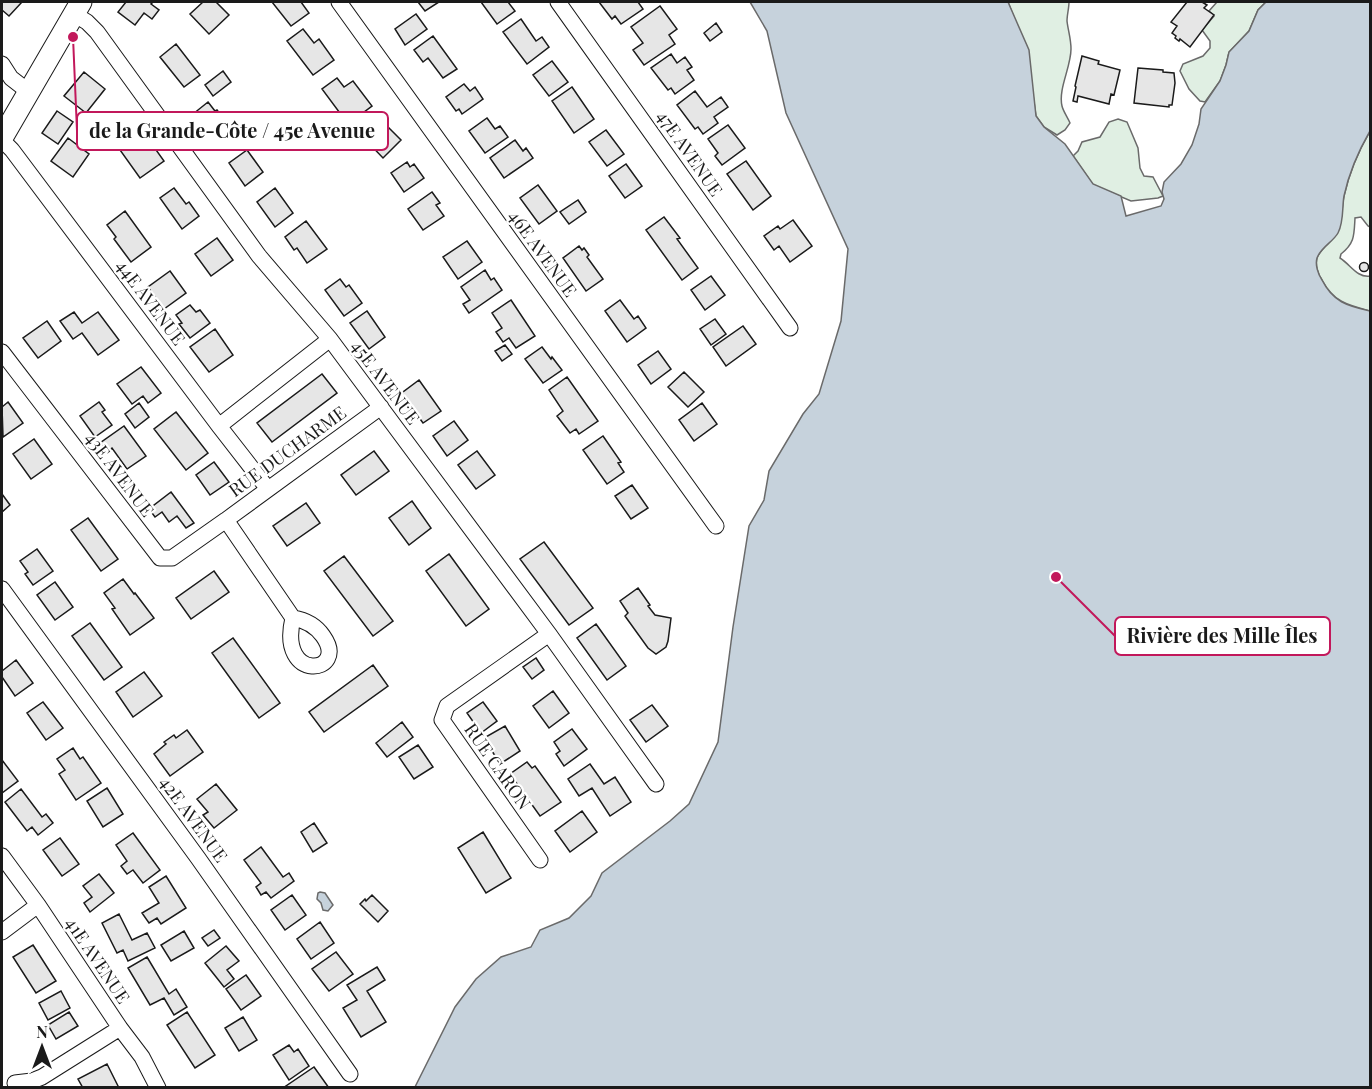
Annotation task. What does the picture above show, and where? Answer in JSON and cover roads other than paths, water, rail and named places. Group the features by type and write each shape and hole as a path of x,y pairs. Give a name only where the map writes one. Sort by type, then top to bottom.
{"main road":[{"path":"2,139 77,8"}],"street":[{"name":"46E AVENUE","path":"339,2 716,526"},
{"name":"47E AVENUE","path":"558,2 790,328"},
{"name":"45E AVENUE","path":"77,8 97,32 260,256 330,339 381,407 549,634 656,784"},
{"path":"2,64 11,78 29,92"},
{"name":"44E AVENUE","path":"2,139 268,489"},
{"path":"219,426 330,339"},
{"name":"43E AVENUE","path":"2,352 160,558 172,558 225,520"},
{"name":"RUE DUCHARME","path":"293,618 225,520 381,407"},
{"name":"42E AVENUE","path":"2,589 198,858 350,1074"},
{"name":"RUE CARON","path":"540,860 442,720 447,706 549,634"},
{"name":"41E AVENUE","path":"2,856 142,1057 158,1088"},
{"path":"2,932 38,905"},
{"path":"15,1083 42,1077 120,1028"}],"place":[{"name":"de la Grande-Côte / 45e Avenue","path":"73,37"},
{"name":"Rivière des Mille Îles","path":"1056,577"}]}
